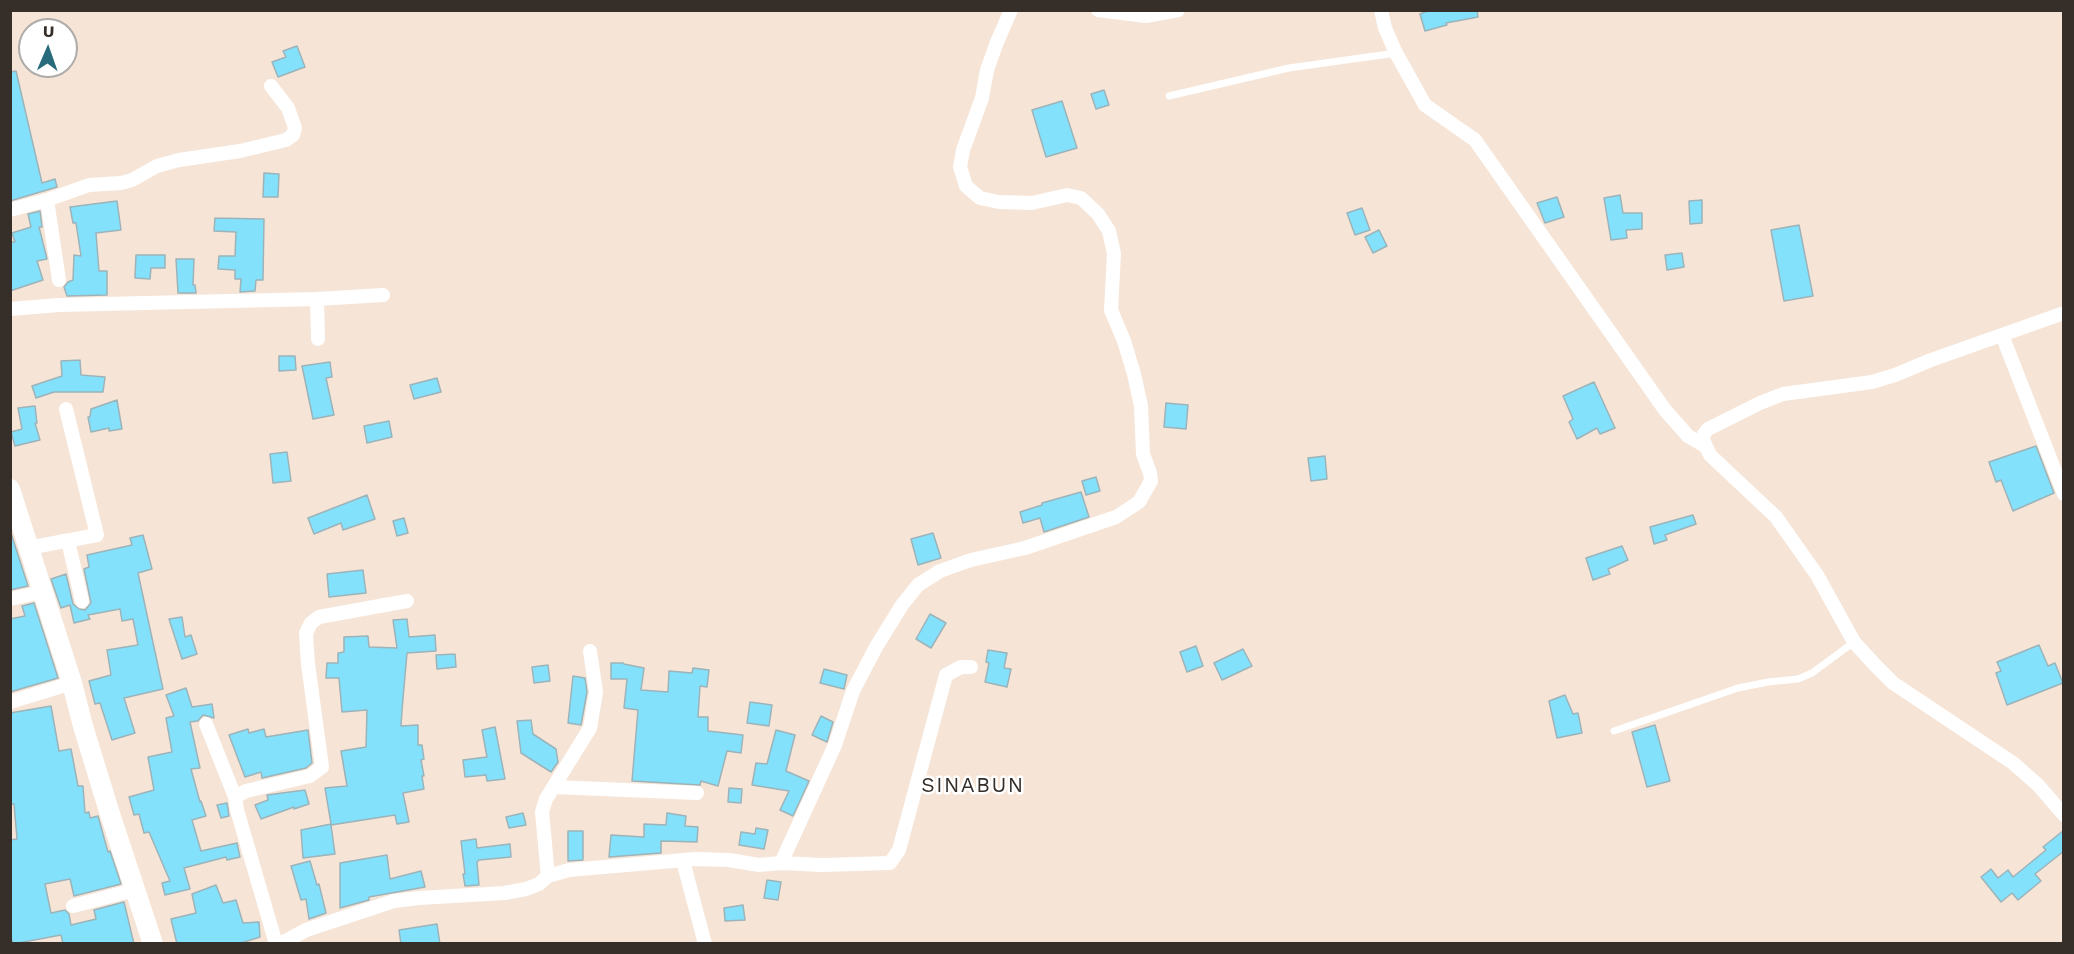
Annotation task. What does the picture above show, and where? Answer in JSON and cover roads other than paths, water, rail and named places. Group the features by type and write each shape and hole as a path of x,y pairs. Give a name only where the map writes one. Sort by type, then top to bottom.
{"street":[{"path":"781,863 835,745 853,691 876,647 902,605 918,585 940,571 970,560 1025,548 1116,517 1139,502 1150,481 1150,473 1143,454 1141,406 1134,374 1111,310 1114,254 1109,231 1098,213 1081,198 1067,195 1032,203 999,202 980,198 966,186 960,167 963,150 982,98 993,51 1011,10"},
{"path":"1098,10 1146,16 1178,10"},
{"path":"1381,10 1385,28 1396,53 1425,105 1475,140 1665,410 1688,436 1705,446"},
{"path":"10,210 89,185 132,180 157,166 179,160 240,151 286,140 293,135 295,128 288,108 271,86"},
{"path":"47,200 59,280"},
{"path":"10,309 59,305 317,299 383,295"},
{"path":"317,299 318,339"},
{"path":"2064,313 1872,382 1784,394 1760,403 1708,429 1704,434 1705,446 1710,455 1776,517 1816,575 1854,642 1893,683 2013,763 2038,785 2064,815"},
{"path":"2002,335 2064,494"},
{"path":"28,548 97,535 66,409"},
{"path":"10,489 16,526 28,548 72,683 90,751 153,944"},
{"path":"68,541 82,601"},
{"path":"10,599 42,592"},
{"path":"236,797 246,791 310,776 322,767 308,664 306,633 311,624 319,617 407,601"},
{"path":"548,876 542,812 546,799 590,728 597,692 590,651"},
{"path":"206,724 236,797 235,802 278,944 306,930 394,901 506,893 532,886 548,876 570,870 683,861 729,860 759,865 890,863 895,859 899,850 946,675 961,667 971,667"},
{"path":"10,702 72,683"},
{"path":"554,787 697,793"},
{"path":"683,861 705,944"},
{"path":"73,906 134,890"}],"lane":[{"path":"1169,96 1289,68 1396,53"},
{"path":"1614,731 1738,688 1798,679 1812,673 1854,642"}],"district":[{"name":"SINABUN","path":"973,786"}]}
